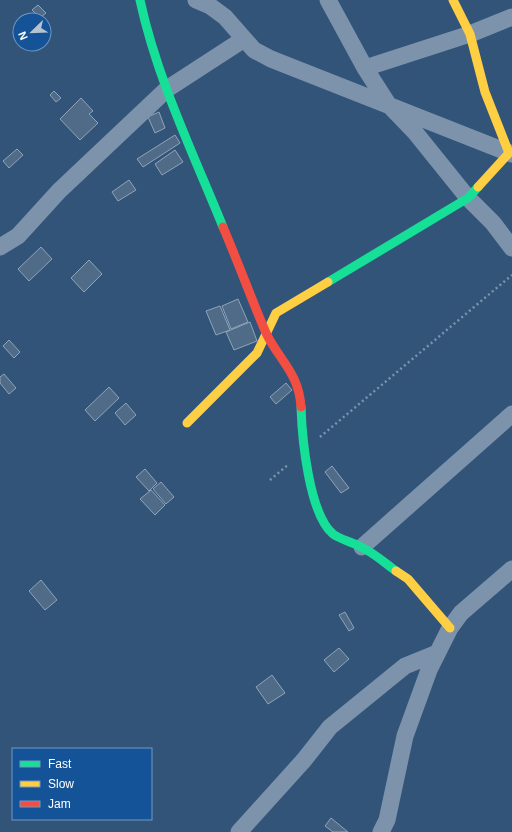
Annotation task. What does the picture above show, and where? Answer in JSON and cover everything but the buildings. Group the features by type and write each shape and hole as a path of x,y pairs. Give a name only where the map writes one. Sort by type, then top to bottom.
{"street":[{"path":"140,0 146,27 167,89 267,334 294,377 300,392 302,432 313,495 322,522 334,534 362,547 408,580 450,628"},
{"path":"196,0 210,6 225,17 254,50 271,59 388,104 510,154"},
{"path":"328,0 365,68 388,104 414,131 468,198 493,223 512,248"},
{"path":"453,0 470,34 485,92 510,154"},
{"path":"365,68 470,34 512,17"},
{"path":"0,247 18,236 59,191 167,89 244,40"},
{"path":"187,423 257,353 276,313 285,306 370,258 468,198 510,154"},
{"path":"362,547 512,414"},
{"path":"381,832 387,820 405,736 418,698 437,653 450,628 461,613 512,568"},
{"path":"239,832 304,760 330,727 405,666 437,653"}],"path":[{"path":"270,480 512,275"}],"traffic: fast":[{"path":"140,0 147,29 166,87 223,227"},
{"path":"328,282 468,198 478,187"},
{"path":"301,407 308,475 318,510 325,524 333,534 366,549 396,571"}],"traffic: slow":[{"path":"453,0 470,34 485,92 509,153 478,187"},
{"path":"187,423 257,353 276,313 328,282"},
{"path":"396,571 408,579 450,628"}],"traffic: jam":[{"path":"223,227 266,333 271,343 288,367 297,385 301,407"}]}
